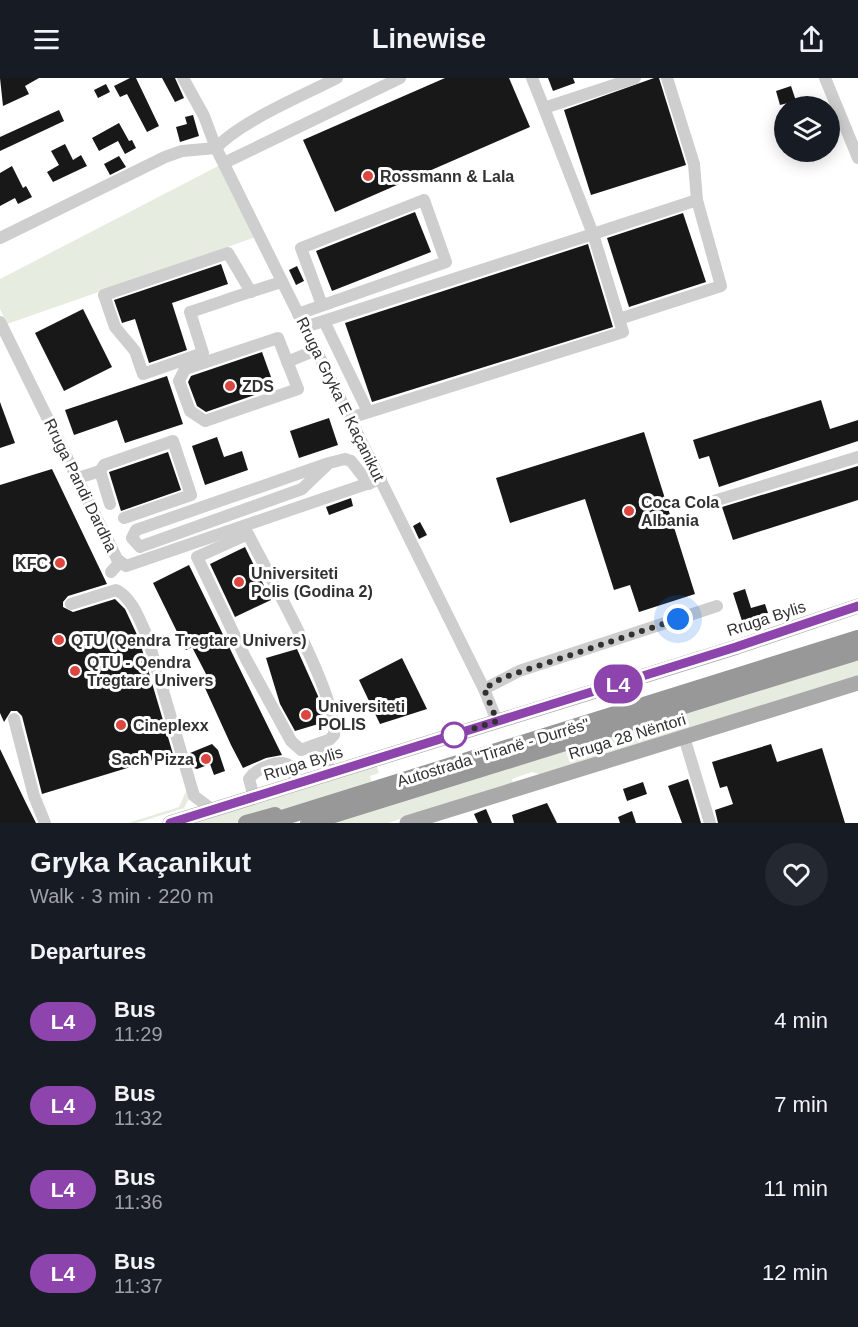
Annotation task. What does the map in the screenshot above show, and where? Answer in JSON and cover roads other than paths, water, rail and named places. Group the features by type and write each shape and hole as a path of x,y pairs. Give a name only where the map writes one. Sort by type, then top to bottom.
{"highway":[{"name":"Autostrada \"Tiranë - Durrës\"","path":"309,816 858,638"},
{"name":"Autostrada \"Tiranë - Durrës\"","path":"266,823 309,816 858,652"},
{"path":"246,823 309,816"}],"main road":[{"name":"Rruga Bylis","path":"176,821 726,650 858,606"},
{"name":"Rruga 28 Nëntori","path":"406,823 858,683"}],"street":[{"name":"Rruga Gryka E Kaçanikut","path":"183,78 204,116 216,148 350,418 375,482 484,689 497,721"},
{"path":"0,238 165,157 182,151 216,148 225,139 246,126 336,78"},
{"path":"224,164 400,78"},
{"path":"350,418 623,332 593,234 532,78"},
{"path":"544,108 635,78"},
{"path":"620,319 722,286 697,200 694,164 667,78"},
{"path":"825,78 858,158"},
{"path":"298,314 446,262 424,200 301,248 322,305"},
{"path":"305,327 697,200"},
{"path":"251,292 228,253 104,295 115,327 135,351 142,374 203,353 190,312 282,282"},
{"path":"324,321 368,412"},
{"name":"Rruga Pandi Dardha","path":"0,322 120,562 131,566 375,482"},
{"path":"278,338 287,362 298,389 205,420 190,411 178,381 185,369 278,338"},
{"path":"287,362 316,350"},
{"path":"78,478 100,471 104,465 173,441 191,495 124,518"},
{"path":"714,501 858,457"},
{"path":"329,463 303,489 146,545 140,546 132,538 135,530 329,463 345,459 351,461 375,482"},
{"path":"100,471 110,504"},
{"path":"248,534 303,641 328,701 334,735 329,740 320,743 301,750 291,741 246,659 197,557 248,534"},
{"path":"111,572 120,562"},
{"path":"71,604 116,590 137,614 147,636 193,791 191,807 176,821"},
{"path":"484,689 519,671 717,606"},
{"path":"14,719 34,796 45,823"},
{"path":"684,737 710,823"},
{"path":"320,743 331,773"},
{"path":"254,797 249,779 254,772 280,763 290,766 298,783"},
{"path":"193,791 213,810"}],"place":[{"name":"Rossmann & Lala","path":"368,176"},
{"name":"ZDS","path":"230,386"},
{"name":"Coca Cola Albania","path":"629,511"},
{"name":"KFC","path":"60,563"},
{"name":"Universiteti Polis (Godina 2)","path":"239,582"},
{"name":"QTU (Qendra Tregtare Univers)","path":"59,640"},
{"name":"QTU - Qendra Tregtare Univers","path":"75,671"},
{"name":"Universiteti POLIS","path":"306,715"},
{"name":"Cineplexx","path":"121,725"},
{"name":"Sach Pizza","path":"206,759"}]}
